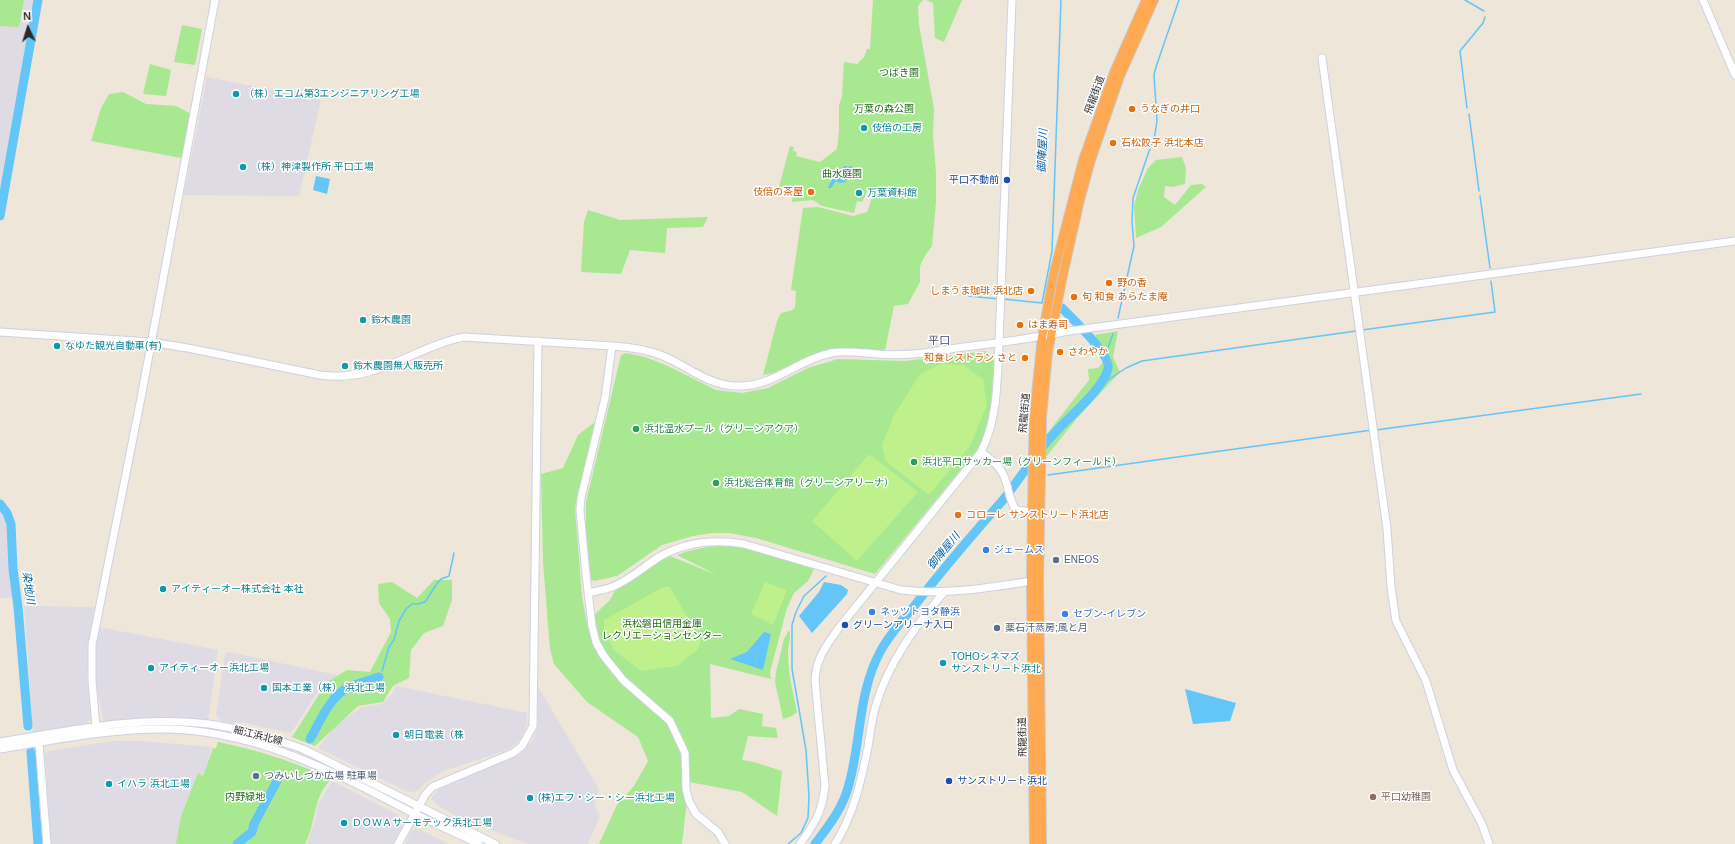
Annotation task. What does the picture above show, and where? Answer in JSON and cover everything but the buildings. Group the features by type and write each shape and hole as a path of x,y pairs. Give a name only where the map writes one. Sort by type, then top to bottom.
{"highway":[{"name":"飛龍街道","path":"1042,844 1032,480 1034,415 1042,337 1054,272 1083,160 1115,70 1146,0"},
{"name":"飛龍街道","path":"1034,844 1035,579 1042,464 1042,416 1051,335 1080,200 1091,160 1120,76 1154,0"}],"street":[{"path":"96,726 92,681 92,645 151,342 214,0"},
{"path":"800,844 819,815 823,802 825,786 815,680 816,668 820,655 875,582 981,452 992,426 996,394 999,344 1012,0"},
{"path":"1703,0 1735,75"},
{"path":"1322,58 1374,430 1387,529 1390,587 1396,621 1426,681 1453,770 1482,824 1489,844"},
{"path":"0,332 151,342 320,375 337,376 354,376 374,371 457,338 478,336 633,348 655,353 715,382 726,385 741,386 762,383 810,360 831,353 912,354 999,344 1079,330 1735,241"},
{"path":"398,844 418,806 432,787 513,753 522,746 532,726 538,341"},
{"path":"612,346 605,398 581,498 581,527 592,626 596,642 603,655 623,680 670,721 685,753 686,789 689,801 696,814 718,832 725,844"},
{"path":"981,452 992,460 1003,474 1011,503 1016,510 1032,512"},
{"path":"588,592 610,588 621,583 656,559 674,550 703,542 718,541 744,544 901,590 942,592 1035,579"},
{"path":"835,844 852,810 856,797 875,706 886,678 900,650 942,592"},
{"name":"細江浜北線","path":"36,741 96,726 156,722 209,724 276,739 303,749 495,844"},
{"name":"細江浜北線","path":"0,742 36,741 108,732 168,729 206,732 253,741 302,759 366,788 415,814 479,844"},
{"name":"細江浜北線","path":"0,749 26,741"},
{"path":"36,741 47,844"}],"shaded area":[{"path":"0,0 35,0 0,201"},
{"path":"207,77 321,100 299,196 184,195"},
{"path":"0,509 9,523 10,571 14,597 0,598"},
{"path":"24,606 94,607 89,646 87,680 91,720 85,724 33,732"},
{"path":"99,627 218,650 208,722 105,725 96,685 95,647"},
{"path":"228,652 337,675 319,690 291,733 245,723 223,722 216,715 225,654"},
{"path":"396,686 527,713 527,724 519,741 509,749 441,772 425,783 418,791 408,792 318,748 338,723 361,708 382,704 393,693"},
{"path":"538,687 599,789 594,804 600,816 588,844 528,844 461,819 437,805 431,798 438,790 521,754 533,740 538,726"},
{"path":"114,741 140,741 212,747 203,776 198,773 181,816 176,844 51,844 45,754 49,751"},
{"path":"332,781 400,816 402,826 394,844 307,844 316,818 317,806"},
{"path":"419,829 449,844 405,844 412,830"}],"green space":[{"path":"0,0 24,0 19,27 0,26"},
{"path":"873,0 923,0 918,6 919,25 934,109 933,136 936,173 936,202 932,246 920,266 920,282 908,304 894,306 885,350 829,349 783,371 763,375 777,321 781,313 795,308 796,291 791,290 803,208 818,207 853,216 867,212 872,198 872,193 868,190 862,202 857,201 854,213 822,206 813,200 792,202 793,192 779,187 790,146 794,147 793,151 797,152 796,156 820,162 837,149 839,105 842,97 844,62 857,64 864,57 867,49 870,49"},
{"path":"926,0 962,0 944,42 935,38 933,3"},
{"path":"182,25 202,29 195,65 174,62"},
{"path":"150,64 171,70 166,96 143,94"},
{"path":"123,92 146,104 176,106 193,115 181,158 91,141 101,108 109,94"},
{"path":"1182,157 1186,168 1185,184 1172,187 1165,186 1164,197 1175,205 1191,185 1202,184 1206,187 1161,227 1136,238 1134,206 1138,190 1148,168 1156,160"},
{"path":"588,210 620,220 708,217 703,227 667,228 665,253 630,250 621,274 581,272 584,222"},
{"path":"1118,331 1113,357 1120,372 1078,417 1046,457 1046,435 1089,380 1088,369 1098,368 1105,360 1095,335"},
{"path":"986,351 994,361 991,413 982,444 875,574 756,538 729,533 712,533 693,536 662,545 617,576 594,581 591,579 586,528 586,502 621,355 626,353 645,357 668,366 716,390 742,393 768,388 808,368 838,359 905,361"},
{"path":"941,364 963,365 983,379 987,405 970,446 929,495 885,461 882,445 894,415 920,374"},
{"name":"浜松磐田信用金庫 レクリエーションセンター","path":"595,422 575,508 582,597 587,624 600,658 614,664 599,641 593,616 610,600 615,591 656,563 670,556 717,575 677,555 702,548 728,546 760,552 814,569 808,581 794,593 787,608 770,672 771,679 710,664 711,718 729,716 739,709 763,714 762,726 776,728 778,738 748,736 742,760 754,762 782,771 777,816 742,792 689,782 682,844 599,844 617,805 634,786 648,761 638,737 587,702 554,664 550,649 543,562 541,474 563,468 578,435"},
{"path":"869,454 918,492 857,561 812,521"},
{"path":"434,580 452,580 452,600 443,626 424,633 411,650 409,678 393,686 383,702 358,706 315,746 292,737 327,682 347,670 370,672 391,632 390,619 379,603 378,584 392,582 417,598"},
{"path":"765,582 787,590 773,625 751,614"},
{"name":"浜松磐田信用金庫 レクリエーションセンター","path":"663,587 670,587 701,641 698,649 677,666 641,671 615,651 604,632 604,620"},
{"path":"789,630 789,668 797,712 792,716 783,719 775,682 784,639"},
{"name":"内野緑地","path":"218,742 276,757 332,779 321,793 309,836 305,844 176,844 181,816 198,773 203,776 213,748 216,748"}],"water":[{"path":"844,166 856,167 854,171 849,168 845,169 850,176 845,182 840,183 836,181 831,188 828,188 832,179 838,177 842,179 845,177 842,170"},
{"path":"316,176 330,179 327,194 313,190"},
{"path":"824,582 841,585 848,590 847,594 812,633 799,616 819,592"},
{"path":"764,632 771,634 763,670 730,659 747,652"},
{"path":"1185,689 1236,703 1230,721 1193,724"}],"waterway":[{"name":"染地川","path":"0,216 38,0"},
{"name":"御陣屋川","path":"1003,299 1042,303 1052,251 1061,0"},
{"path":"1118,318 1134,246 1132,222 1133,198 1155,134 1157,121 1154,75 1179,0"},
{"path":"1465,0 1484,11"},
{"path":"1467,108 1460,51 1483,23 1485,17"},
{"path":"1469,114 1479,191"},
{"path":"1480,196 1490,268"},
{"path":"1362,330 1495,312 1491,281"},
{"path":"969,296 999,299"},
{"name":"御陣屋川","path":"815,844 836,814 846,794 855,759 867,687 872,669 880,652 896,628 936,578 1003,500 1044,445 1083,405 1104,378 1108,369 1108,363 1104,355 1082,328 1062,308"},
{"path":"1102,384 1126,368 1142,361 1356,331"},
{"path":"1105,356 1113,334"},
{"path":"1376,430 1641,394"},
{"path":"1048,475 1372,430"},
{"name":"染地川","path":"0,504 7,513 11,524 13,569 18,607 28,726"},
{"path":"382,671 389,647 394,640 399,621 406,609 412,604 425,602 438,582 449,576 454,553"},
{"path":"788,844 801,833 808,818 809,796 806,750 792,669 792,625 796,612 804,596 826,576"},
{"path":"310,739 330,704 341,692 351,686 379,677"},
{"name":"染地川","path":"31,752 38,844"},
{"path":"237,844 252,832 254,824 277,781"}],"place":[{"name":"（株）エコム第3エンジニアリング工場","path":"236,94"},
{"name":"うなぎの井口","path":"1132,109"},
{"name":"伎倍の工房","path":"864,128"},
{"name":"石松餃子 浜北本店","path":"1113,143"},
{"name":"（株）神津製作所 平口工場","path":"243,167"},
{"name":"平口不動前","path":"1007,180"},
{"name":"伎倍の茶屋","path":"811,192"},
{"name":"万葉資料館","path":"859,193"},
{"name":"野の香","path":"1109,283"},
{"name":"しまうま珈琲 浜北店","path":"1031,291"},
{"name":"旬 和食 あらたま庵","path":"1074,297"},
{"name":"鈴木農園","path":"363,320"},
{"name":"はま寿司","path":"1020,325"},
{"name":"なゆた観光自動車(有)","path":"57,346"},
{"name":"さわやか","path":"1060,352"},
{"name":"和食レストラン さと","path":"1025,358"},
{"name":"鈴木農園無人販売所","path":"345,366"},
{"name":"浜北温水プール（グリーンアクア）","path":"636,429"},
{"name":"浜北平口サッカー場（グリーンフィールド）","path":"914,462"},
{"name":"浜北総合体育館（グリーンアリーナ）","path":"716,483"},
{"name":"コローレ サンストリート浜北店","path":"958,515"},
{"name":"ジェームス","path":"986,550"},
{"name":"ENEOS","path":"1056,560"},
{"name":"アイティーオー株式会社 本社","path":"163,589"},
{"name":"ネッツトヨタ静浜","path":"872,612"},
{"name":"セブン-イレブン","path":"1065,614"},
{"name":"グリーンアリーナ入口","path":"845,625"},
{"name":"薬石汗蒸房;風と月","path":"997,628"},
{"name":"TOHOシネマズ サンストリート浜北","path":"943,663"},
{"name":"アイティーオー浜北工場","path":"151,668"},
{"name":"国本工業（株） 浜北工場","path":"264,688"},
{"name":"朝日電装（株","path":"396,735"},
{"name":"つみいしづか広場 駐車場","path":"256,776"},
{"name":"サンストリート浜北","path":"949,781"},
{"name":"イハラ 浜北工場","path":"109,784"},
{"name":"平口幼稚園","path":"1373,797"},
{"name":"(株)エフ・シー・シー浜北工場","path":"530,798"},
{"name":"ＤＯＷＡサーモテック浜北工場","path":"344,823"}],"district":[{"name":"平口","path":"939,341"}],"park label":[{"name":"つばき園","path":"899,73"},
{"name":"万葉の森公園","path":"884,109"},
{"name":"曲水庭園","path":"842,174"}]}
